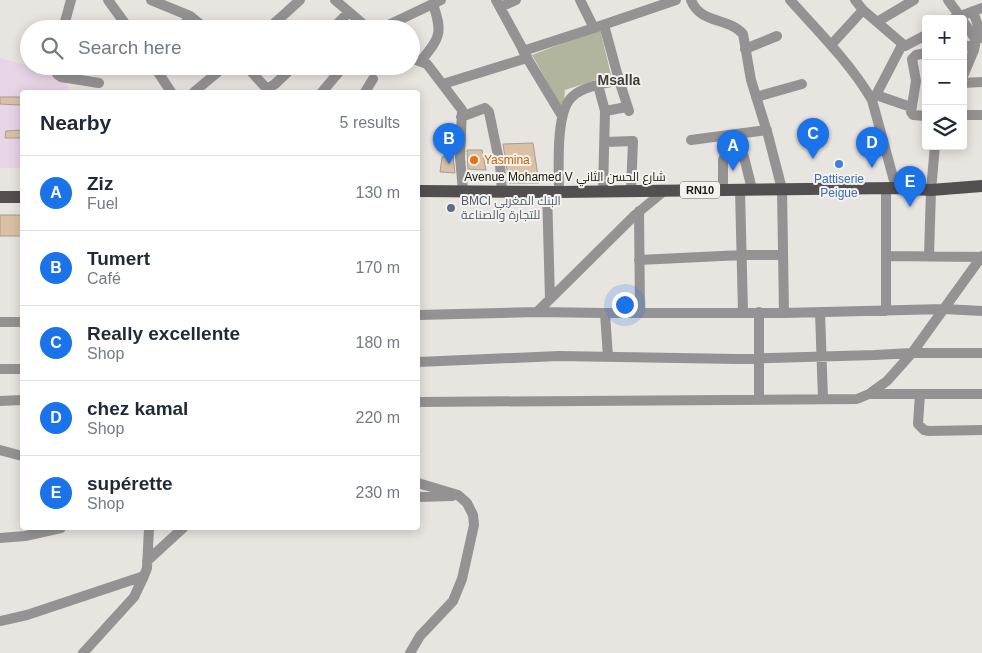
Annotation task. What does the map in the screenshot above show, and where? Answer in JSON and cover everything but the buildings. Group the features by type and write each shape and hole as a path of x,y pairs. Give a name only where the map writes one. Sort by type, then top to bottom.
{"main road":[{"name":"Avenue Mohamed V شارع الحسن الثاني","path":"420,191 931,190 982,186"},
{"path":"0,197 20,197"}],"street":[{"path":"65,20 71,0"},
{"path":"108,0 122,20"},
{"path":"151,0 190,16 195,20"},
{"path":"278,20 300,0"},
{"path":"335,0 358,20"},
{"path":"516,0 498,4 562,116"},
{"path":"580,0 599,26 628,109 605,111"},
{"path":"444,84 599,26 676,0"},
{"path":"691,0 699,13 741,32 756,97 767,130 782,189 784,312"},
{"path":"790,0 831,45 874,98 891,189 886,256 886,311"},
{"path":"854,0 902,44 907,46 922,37"},
{"path":"877,22 914,0"},
{"path":"948,0 958,15"},
{"path":"399,20 437,2 439,33 436,43 420,56"},
{"path":"966,15 978,9 979,40 967,67"},
{"path":"831,45 863,10"},
{"path":"341,20 349,12"},
{"path":"187,20 190,16"},
{"path":"967,26 979,40"},
{"path":"745,49 777,36"},
{"path":"967,45 979,40"},
{"path":"874,98 902,44"},
{"path":"922,54 913,58 916,81 911,107 913,115 922,116"},
{"path":"420,61 428,64 462,110 460,157 463,191"},
{"path":"58,75 99,83"},
{"path":"160,75 170,90"},
{"path":"196,90 214,75"},
{"path":"254,75 267,89 284,75"},
{"path":"324,90 336,75"},
{"path":"366,90 373,78"},
{"path":"550,299 553,192 562,116 570,97 581,90 619,80"},
{"path":"967,83 982,82"},
{"path":"756,97 802,84"},
{"path":"598,85 605,111 603,192"},
{"path":"874,98 911,107"},
{"path":"461,117 485,108 489,112 500,165 502,191"},
{"path":"967,115 982,115"},
{"path":"691,140 767,130"},
{"path":"605,142 633,141 631,191"},
{"path":"930,256 931,190 935,150"},
{"path":"723,190 723,160 725,156 744,157 746,190 742,255 743,312"},
{"path":"537,312 639,211 664,191"},
{"path":"639,211 640,313"},
{"path":"639,260 784,255"},
{"path":"886,256 930,256 980,260"},
{"path":"420,402 857,399 869,394 887,381 912,352 980,260"},
{"path":"420,315 537,312 820,312 944,309 982,311"},
{"path":"758,312 759,400"},
{"path":"820,312 823,399"},
{"path":"605,313 608,357"},
{"path":"0,322 20,322"},
{"path":"420,362 560,356 758,358 912,352 982,353"},
{"path":"0,369 20,369"},
{"path":"869,394 982,394"},
{"path":"920,394 918,424 924,430 982,430"},
{"path":"0,401 20,400"},
{"path":"0,450 20,455"},
{"path":"410,653 420,636 454,601 462,579 474,525 473,515 467,503 458,495 420,484"},
{"path":"420,497 458,495"},
{"path":"0,538 25,536 52,530"},
{"path":"83,653 134,597 147,568 149,530"},
{"path":"147,561 182,530"},
{"path":"0,620 27,615 144,576"}],"shaded area":[{"path":"0,58 20,63 20,75 62,75 69,90 20,90 20,168 0,168"}],"green space":[{"path":"600,29 611,75 565,90 564,101 560,105 532,55"}],"place":[{"name":"Really excellente","path":"813,159"},
{"name":"Yasmina","path":"474,160"},
{"name":"Tumert","path":"449,164"},
{"name":"Pattiserie Peigue","path":"839,164"},
{"name":"chez kamal","path":"872,168"},
{"name":"Ziz","path":"733,171"},
{"name":"supérette","path":"910,207"},
{"name":"BMCI البنك المغربي للتجارة والصناعة","path":"451,208"}],"district":[{"name":"Msalla","path":"619,80"}]}
